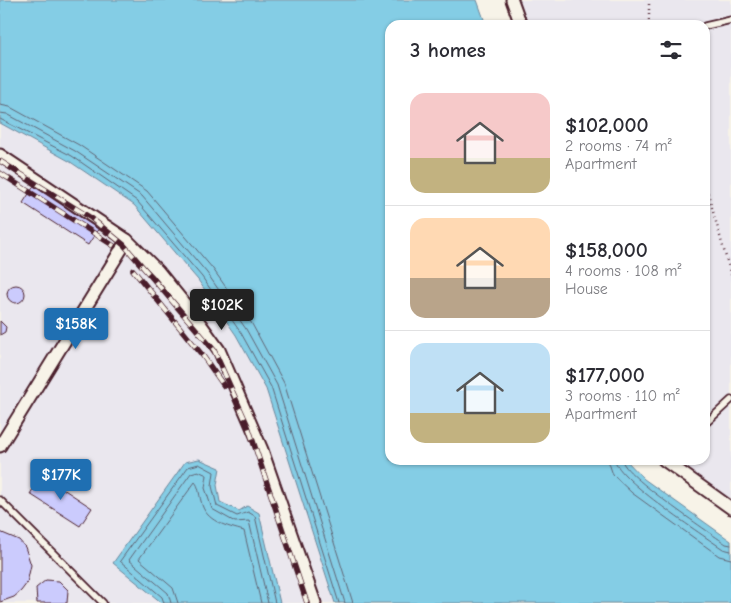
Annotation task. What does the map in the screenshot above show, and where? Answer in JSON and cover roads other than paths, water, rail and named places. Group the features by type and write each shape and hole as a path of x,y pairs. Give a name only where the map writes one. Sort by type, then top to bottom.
{"street":[{"path":"512,0 519,20"},
{"path":"0,156 127,240 158,272 196,318 219,350 262,450 315,603"},
{"path":"0,446 127,240"},
{"path":"671,465 731,508"}],"lane":[{"path":"710,25 731,20"},
{"path":"710,419 731,400"},
{"path":"0,500 103,603"}],"water":[{"path":"0,0 477,0 484,20 385,20 385,465 631,465 644,479 731,541 731,603 335,603 266,389 236,335 198,280 134,205 69,161 0,123"},
{"path":"199,459 220,468 217,485 220,502 239,511 247,506 259,513 280,603 162,603 113,563 185,462"}],"railway":[{"path":"0,161 91,218 124,245 214,350 248,426 307,603"},
{"path":"0,173 114,246"},
{"path":"133,270 203,356 224,386"}]}
